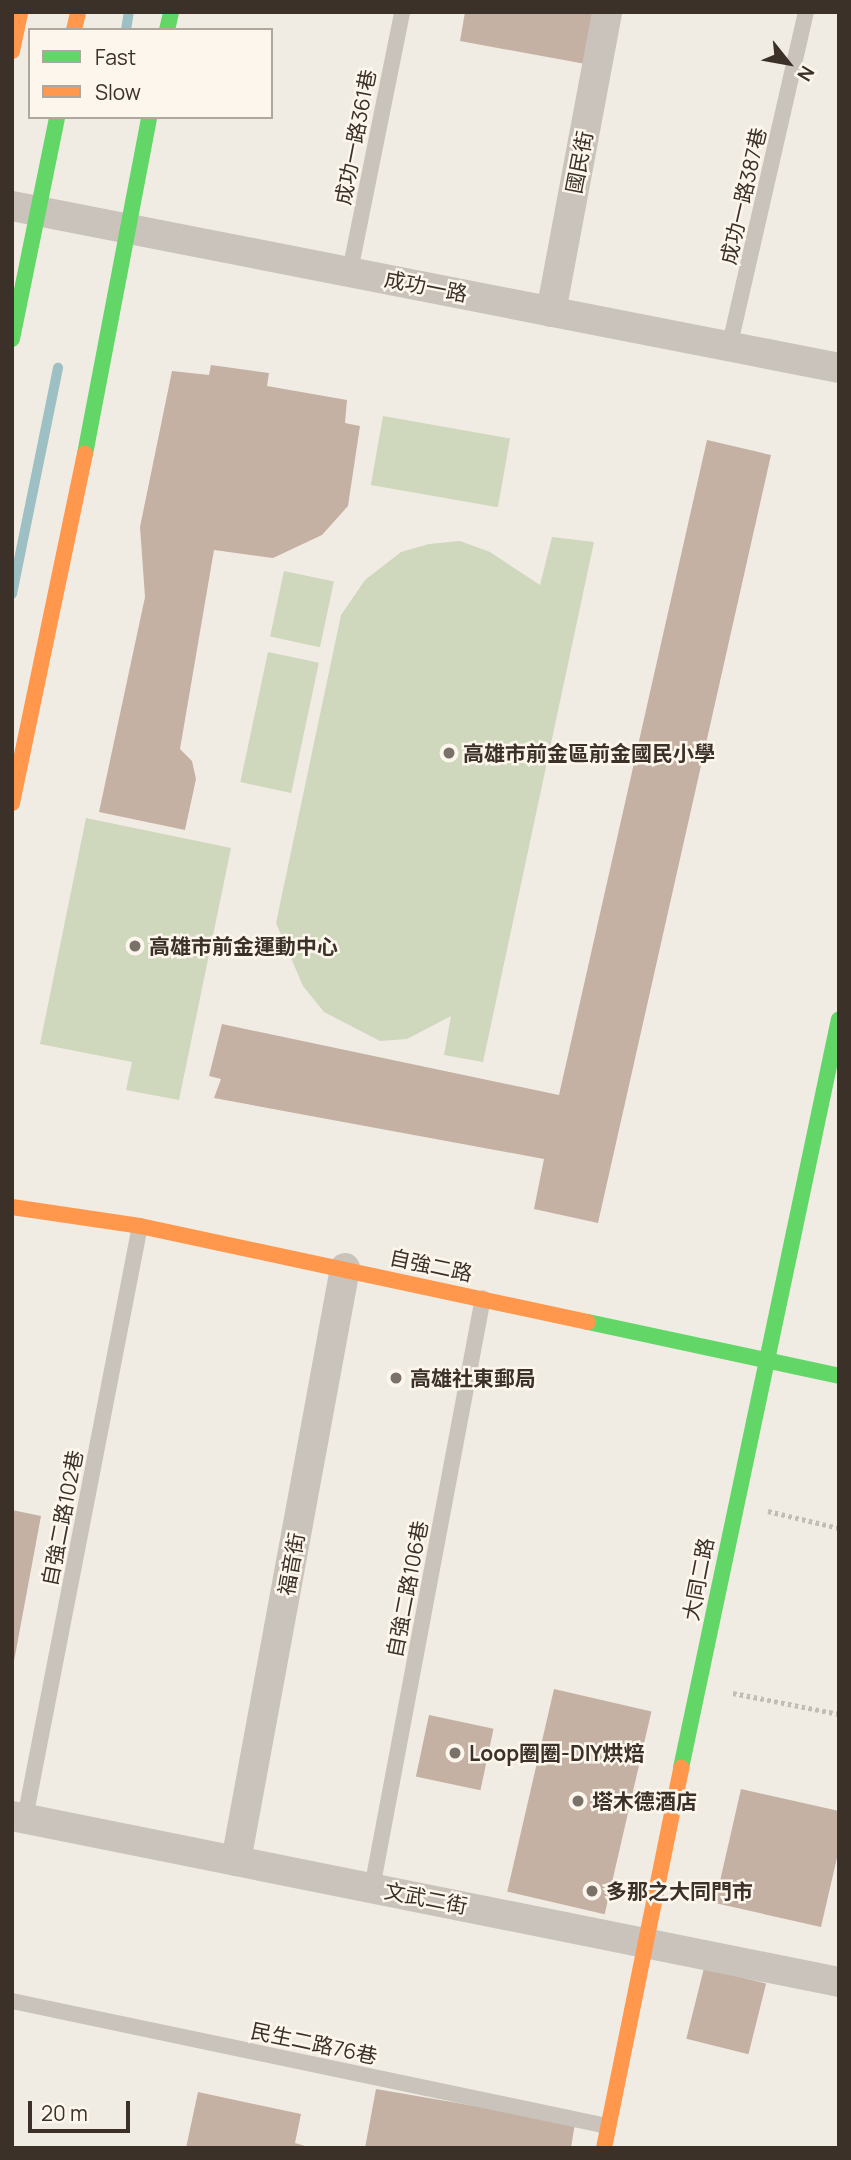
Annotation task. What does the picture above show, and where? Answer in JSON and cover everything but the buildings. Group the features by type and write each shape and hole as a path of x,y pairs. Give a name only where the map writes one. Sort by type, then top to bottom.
{"street":[{"path":"12,51 20,12"},
{"name":"國民街","path":"551,312 607,12"},
{"path":"12,339 25,209 56,119"},
{"path":"12,803 117,303 149,119"},
{"name":"成功一路","path":"25,209 839,368"},
{"name":"大同二路","path":"604,2148 700,1687 764,1358 839,1019"},
{"name":"自強二路","path":"12,1206 140,1226 345,1268 839,1376"},
{"name":"福音街","path":"236,1861 345,1268"},
{"name":"文武二街","path":"19,1817 839,1982"}],"lane":[{"name":"成功一路361巷","path":"350,271 402,12"},
{"name":"成功一路387巷","path":"729,348 806,12"},
{"name":"自強二路102巷","path":"19,1817 140,1226"},
{"name":"自強二路106巷","path":"372,1888 483,1298"},
{"name":"民生二路76巷","path":"12,2001 607,2126"}],"path":[{"path":"734,1503 839,1528"},
{"path":"700,1687 839,1714"}],"green space":[{"path":"383,416 510,438 498,507 371,485"},
{"path":"552,537 594,542 483,1062 444,1055 451,1016 407,1039 380,1041 324,1012 303,986 276,923 341,615 365,580 401,552 429,544 460,541 490,552 540,585"},
{"path":"284,571 334,582 320,647 270,637"},
{"path":"268,652 319,663 291,793 240,782"},
{"name":"高雄市前金運動中心","path":"86,818 231,848 179,1100 126,1090 132,1062 40,1044"}],"waterway":[{"path":"126,28 129,12"},
{"path":"12,594 58,368"}],"traffic: fast":[{"path":"167,28 171,12"},
{"path":"12,339 57,119"},
{"path":"85,454 149,119"},
{"path":"681,1768 839,1019"},
{"path":"588,1322 839,1376"}],"traffic: slow":[{"path":"12,51 20,12"},
{"path":"74,28 78,12"},
{"path":"12,803 85,454"},
{"path":"12,1207 140,1226 588,1322"},
{"path":"604,2148 681,1768"}],"place":[{"name":"高雄市前金區前金國民小學","path":"449,753"},
{"name":"高雄市前金運動中心","path":"135,946"},
{"name":"高雄社東郵局","path":"396,1378"},
{"name":"Loop圈圈-DIY烘焙","path":"455,1753"},
{"name":"塔木德酒店","path":"578,1801"},
{"name":"多那之大同門市","path":"592,1891"}]}
